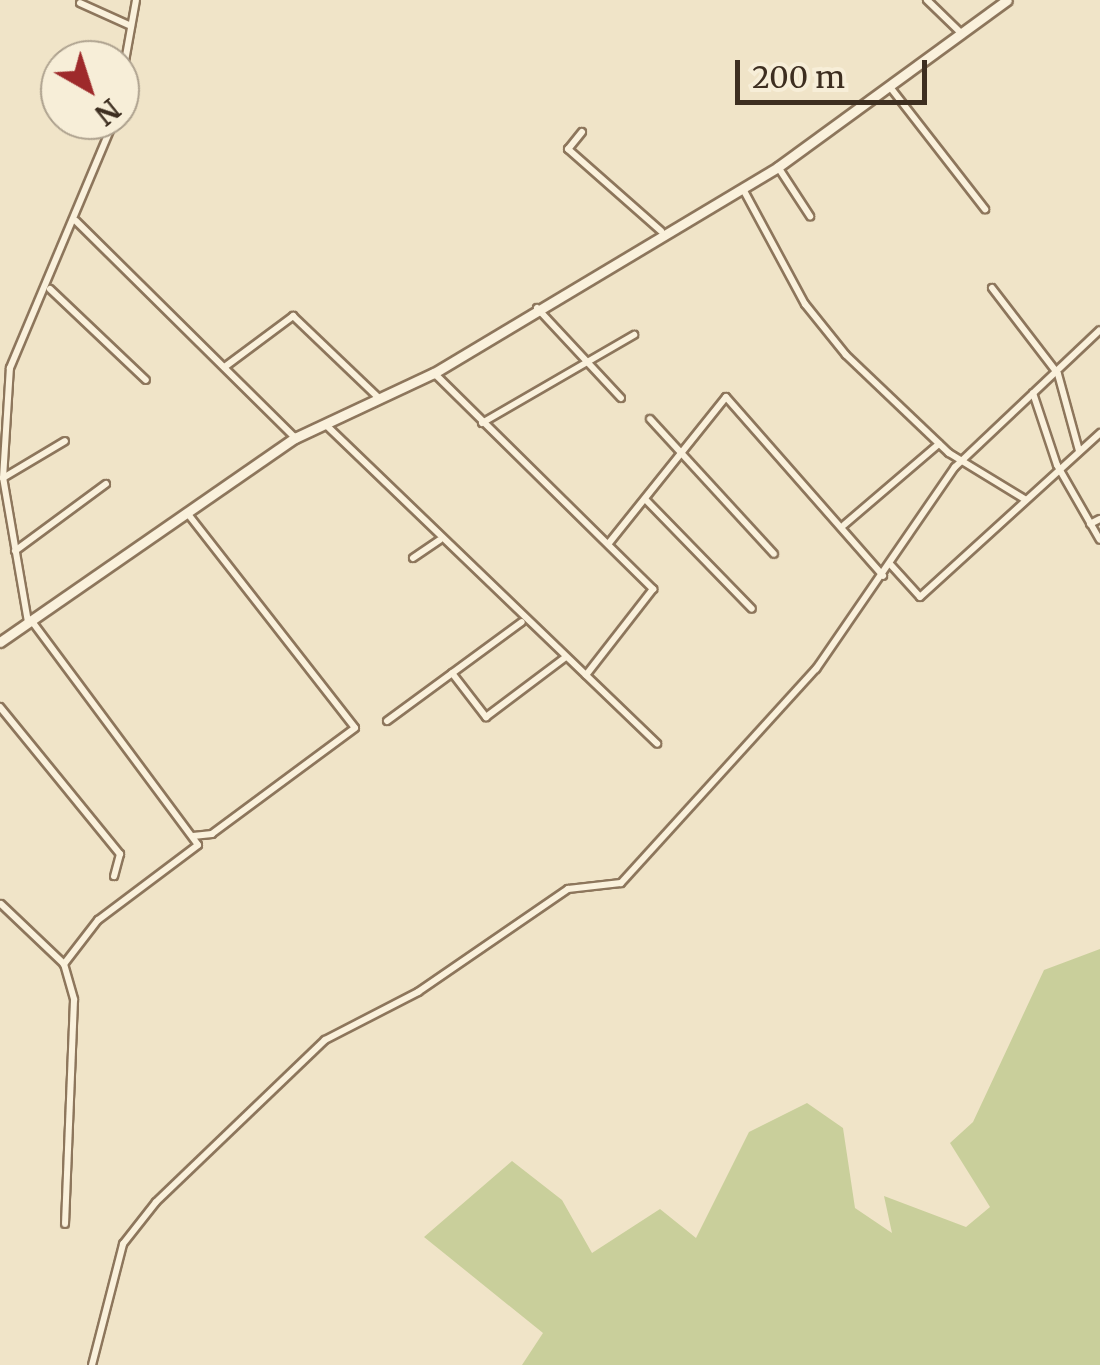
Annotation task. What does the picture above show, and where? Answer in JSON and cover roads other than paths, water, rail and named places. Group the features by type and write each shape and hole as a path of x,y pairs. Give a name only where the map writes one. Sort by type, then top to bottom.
{"main road":[{"path":"0,642 295,438 434,374 661,231 778,167 1006,0"}],"street":[{"path":"129,40 136,0"},
{"path":"927,0 962,34"},
{"path":"80,3 131,26"},
{"path":"890,87 985,210"},
{"path":"582,132 568,148 661,231"},
{"path":"64,964 98,920 198,845 29,621 3,478 10,368 50,288 107,140"},
{"path":"778,167 810,216"},
{"path":"743,188 805,304 938,444 968,457 1026,500"},
{"path":"76,222 295,438"},
{"path":"50,288 146,380"},
{"path":"992,288 1058,374 1080,452"},
{"path":"536,307 621,398"},
{"path":"226,366 293,316 382,400"},
{"path":"92,1365 124,1244 258,1098 325,1040 418,992 568,890 621,884 816,669 968,457 1100,330"},
{"path":"482,423 634,335"},
{"path":"434,374 609,543 654,594 586,676"},
{"path":"1033,393 1060,470 1100,540"},
{"path":"609,543 726,396 844,525 883,576"},
{"path":"650,420 774,554"},
{"path":"325,424 522,622 566,657 656,744"},
{"path":"891,565 920,597 1100,433"},
{"path":"3,478 65,440"},
{"path":"844,525 938,444"},
{"path":"14,552 106,484"},
{"path":"644,499 752,609"},
{"path":"188,514 355,728 212,834 193,836"},
{"path":"1090,524 1100,519"},
{"path":"413,558 440,540"},
{"path":"387,721 522,622"},
{"path":"452,673 486,717 566,657"},
{"path":"0,707 120,854 114,876"},
{"path":"1,904 64,964 76,1063 65,1224"}]}
